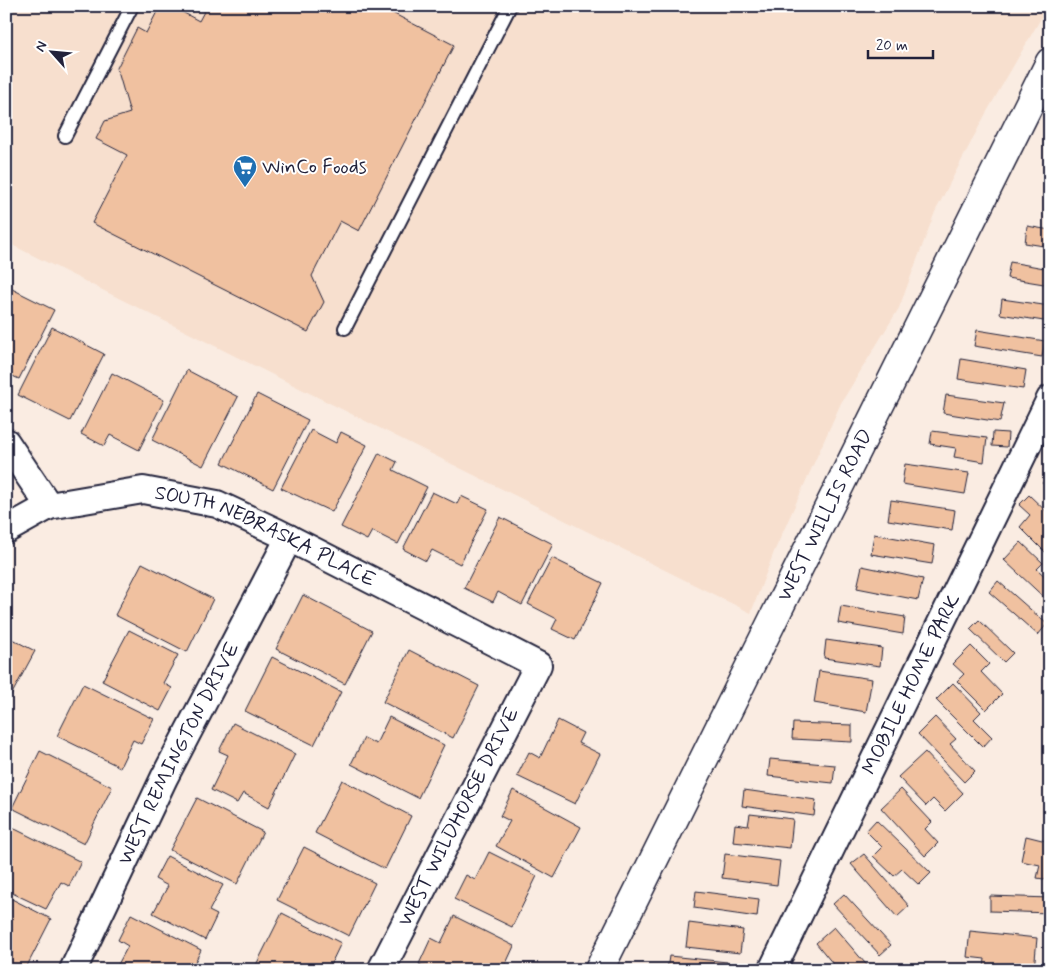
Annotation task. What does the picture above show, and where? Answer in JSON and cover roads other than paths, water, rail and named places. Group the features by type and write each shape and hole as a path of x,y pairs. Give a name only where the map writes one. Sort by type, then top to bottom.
{"street":[{"name":"WEST WILLIS ROAD","path":"599,970 1050,62"},
{"name":"MOBILE HOME PARK","path":"772,970 1050,399"},
{"path":"6,442 49,506"},
{"name":"SOUTH NEBRASKA PLACE","path":"6,530 49,506 143,490 216,504 289,538 538,665"},
{"name":"WEST REMINGTON DRIVE","path":"73,970 164,778 289,538"},
{"name":"WEST WILDHORSE DRIVE","path":"381,970 538,665"}],"lane":[{"path":"65,136 132,6"},
{"path":"345,328 510,6"}],"place":[{"name":"WinCo Foods","path":"245,188"}]}
